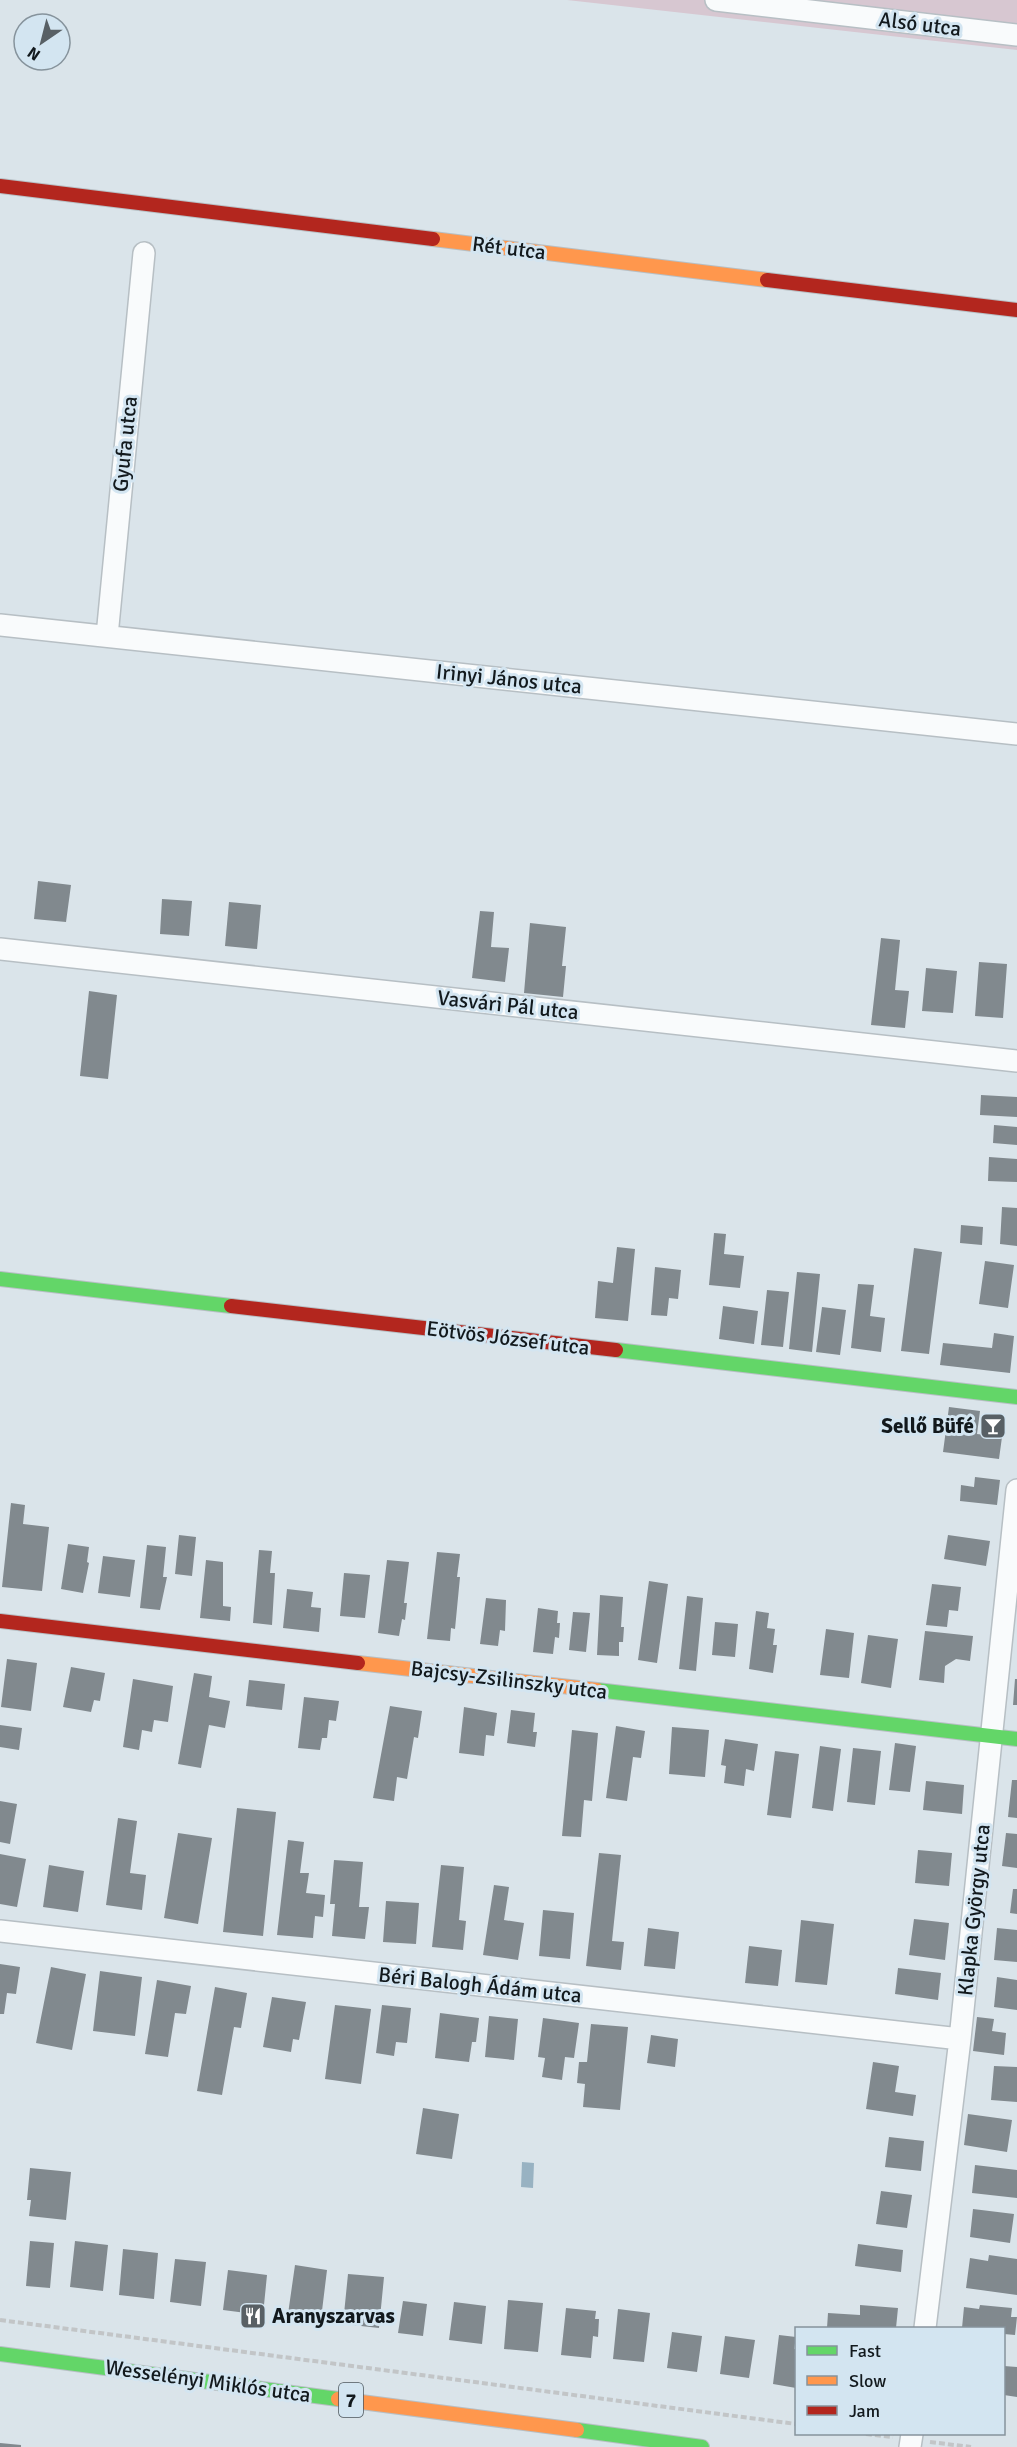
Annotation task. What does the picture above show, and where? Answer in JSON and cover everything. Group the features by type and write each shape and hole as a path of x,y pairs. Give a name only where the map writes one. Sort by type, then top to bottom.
{"street":[{"name":"Alsó utca","path":"716,0 1017,35"},
{"name":"Rét utca","path":"0,186 1017,310"},
{"name":"Gyufa utca","path":"107,636 144,253"},
{"name":"Irinyi János utca","path":"0,625 1017,734"},
{"name":"Vasvári Pál utca","path":"0,949 1017,1062"},
{"name":"Eötvös József utca","path":"0,1279 1017,1397"},
{"name":"Klapka György utca","path":"925,2327 960,2039 1017,1490"},
{"name":"Bajcsy-Zsilinszky utca","path":"0,1621 1017,1739"},
{"name":"Béri Balogh Ádám utca","path":"0,1931 960,2039"},
{"name":"Wesselényi Miklós utca","path":"0,2354 702,2447"}],"path":[{"path":"0,2320 795,2424"}],"shaded area":[{"path":"567,0 1017,0 1017,50"}],"water":[{"path":"522,2162 534,2163 533,2188 521,2187"}],"building":[{"path":"38,881 71,885 66,922 34,919"},
{"path":"162,899 192,901 189,936 160,934"},
{"path":"229,902 261,905 257,949 225,946"},
{"path":"480,911 494,912 491,947 509,948 505,982 472,978"},
{"path":"530,923 566,927 562,966 566,966 563,997 524,993"},
{"path":"881,938 900,940 895,990 909,991 905,1028 871,1025"},
{"path":"979,962 1007,964 1003,1018 975,1016"},
{"path":"926,968 957,971 953,1013 922,1011"},
{"path":"89,991 117,995 108,1079 80,1076"},
{"path":"981,1095 1017,1097 1017,1117 980,1115"},
{"path":"994,1125 1017,1127 1017,1145 993,1143"},
{"path":"989,1157 1017,1159 1017,1182 988,1181"},
{"path":"1002,1207 1017,1208 1017,1246 1000,1244"},
{"path":"961,1225 983,1227 982,1245 960,1243"},
{"path":"714,1233 726,1234 724,1254 744,1256 740,1288 709,1285"},
{"path":"617,1247 635,1249 628,1321 595,1318 598,1281 613,1283"},
{"path":"914,1248 942,1252 929,1354 901,1351"},
{"path":"985,1261 1014,1265 1008,1308 979,1304"},
{"path":"655,1267 681,1270 678,1299 669,1298 667,1316 651,1315"},
{"path":"797,1272 820,1274 812,1352 789,1349"},
{"path":"858,1284 874,1285 870,1316 885,1318 881,1352 851,1348"},
{"path":"767,1290 789,1292 783,1347 761,1345"},
{"path":"723,1306 758,1311 754,1344 719,1339"},
{"path":"822,1307 846,1310 840,1355 816,1352"},
{"path":"994,1333 1014,1336 1010,1373 940,1365 943,1343 992,1348"},
{"path":"949,1407 980,1411 977,1434 1002,1437 999,1459 943,1452"},
{"path":"975,1477 1000,1480 997,1505 960,1501 961,1485 974,1487"},
{"path":"11,1503 25,1505 23,1524 49,1527 42,1591 2,1587"},
{"path":"179,1535 196,1537 192,1576 175,1574"},
{"path":"948,1535 990,1541 986,1566 944,1559"},
{"path":"68,1544 89,1547 87,1562 89,1563 83,1593 61,1589"},
{"path":"147,1545 166,1547 163,1577 167,1577 160,1610 140,1608"},
{"path":"259,1550 272,1551 270,1573 275,1573 272,1625 253,1623"},
{"path":"437,1552 460,1554 455,1629 451,1628 450,1641 427,1639"},
{"path":"103,1556 135,1560 130,1597 98,1593"},
{"path":"206,1560 223,1562 223,1606 231,1607 230,1621 200,1618"},
{"path":"387,1560 409,1562 404,1603 407,1603 405,1620 402,1619 399,1636 378,1633"},
{"path":"344,1573 370,1575 365,1618 340,1616"},
{"path":"649,1581 668,1584 657,1663 638,1660"},
{"path":"932,1584 961,1587 958,1611 949,1610 947,1627 926,1625"},
{"path":"287,1589 313,1592 311,1607 321,1608 319,1632 283,1628"},
{"path":"600,1595 623,1597 621,1627 624,1627 623,1642 619,1642 619,1656 597,1655"},
{"path":"687,1596 703,1598 696,1671 679,1669"},
{"path":"486,1598 506,1600 505,1631 500,1630 498,1646 480,1644"},
{"path":"538,1608 558,1611 559,1638 555,1637 553,1654 533,1652"},
{"path":"756,1611 769,1613 767,1628 775,1629 773,1645 777,1645 773,1673 749,1669"},
{"path":"573,1612 590,1613 586,1652 569,1650"},
{"path":"715,1622 738,1624 735,1657 712,1655"},
{"path":"826,1629 854,1633 849,1678 820,1675"},
{"path":"925,1631 973,1636 970,1661 956,1659 945,1666 944,1683 919,1680"},
{"path":"868,1635 898,1639 891,1688 861,1683"},
{"path":"7,1659 37,1663 31,1711 1,1707"},
{"path":"71,1667 105,1673 100,1701 94,1700 91,1712 63,1707"},
{"path":"194,1673 212,1676 209,1697 230,1701 225,1728 209,1725 201,1768 178,1764"},
{"path":"133,1679 173,1686 168,1722 154,1720 152,1732 142,1730 139,1750 123,1747"},
{"path":"1015,1679 1017,1679 1017,1705 1013,1705"},
{"path":"249,1680 285,1684 282,1710 246,1706"},
{"path":"304,1697 339,1701 336,1721 329,1720 327,1738 322,1738 320,1750 298,1748"},
{"path":"390,1706 422,1711 418,1738 414,1737 407,1779 397,1777 394,1801 373,1798"},
{"path":"464,1707 497,1713 494,1736 486,1735 484,1756 459,1753"},
{"path":"511,1710 535,1713 533,1732 537,1732 535,1747 507,1743"},
{"path":"0,1725 22,1728 19,1750 0,1747"},
{"path":"616,1726 645,1731 641,1758 633,1757 627,1801 606,1798"},
{"path":"672,1727 709,1730 705,1777 669,1774"},
{"path":"572,1730 598,1733 592,1801 584,1800 581,1837 562,1836"},
{"path":"725,1739 758,1744 754,1771 746,1769 744,1786 724,1783 726,1766 721,1765"},
{"path":"895,1743 916,1746 910,1792 889,1790"},
{"path":"820,1746 841,1749 833,1811 812,1808"},
{"path":"853,1748 881,1751 875,1805 847,1802"},
{"path":"775,1751 799,1754 791,1818 767,1815"},
{"path":"1012,1780 1017,1780 1017,1818 1008,1817"},
{"path":"926,1781 964,1785 962,1814 923,1810"},
{"path":"0,1801 17,1804 10,1844 0,1842"},
{"path":"237,1808 276,1812 263,1936 223,1932"},
{"path":"118,1818 137,1821 130,1873 146,1875 142,1910 106,1905"},
{"path":"178,1833 212,1838 198,1924 164,1918"},
{"path":"1006,1833 1017,1834 1017,1868 1002,1866"},
{"path":"288,1840 304,1842 300,1873 309,1873 306,1893 325,1895 323,1917 315,1916 313,1938 277,1935"},
{"path":"918,1850 952,1853 949,1886 915,1883"},
{"path":"599,1853 621,1855 612,1941 624,1942 621,1970 586,1966"},
{"path":"0,1854 26,1859 17,1907 0,1904"},
{"path":"334,1860 363,1862 359,1907 369,1907 365,1939 332,1936 335,1904 330,1904"},
{"path":"49,1865 84,1871 78,1912 43,1907"},
{"path":"441,1865 464,1867 459,1920 466,1921 463,1950 432,1947"},
{"path":"494,1885 509,1887 504,1920 524,1923 518,1960 483,1955"},
{"path":"1013,1889 1017,1889 1017,1914 1010,1913"},
{"path":"386,1901 419,1903 416,1944 383,1942"},
{"path":"543,1910 574,1913 570,1959 539,1956"},
{"path":"914,1919 949,1923 945,1960 909,1955"},
{"path":"801,1920 834,1924 827,1985 795,1982"},
{"path":"648,1928 679,1932 675,1969 644,1966"},
{"path":"997,1928 1017,1930 1017,1962 994,1960"},
{"path":"749,1946 782,1950 778,1986 745,1983"},
{"path":"0,1964 20,1967 16,1994 7,1993 4,2014 0,2014"},
{"path":"51,1967 86,1974 72,2050 36,2043"},
{"path":"898,1968 941,1973 938,2000 895,1994"},
{"path":"100,1971 142,1977 135,2036 93,2031"},
{"path":"997,1977 1017,1980 1017,2010 994,2007"},
{"path":"157,1980 191,1986 186,2014 175,2013 168,2057 145,2054"},
{"path":"215,1987 247,1993 241,2028 234,2027 222,2095 197,2091"},
{"path":"272,1997 306,2002 299,2040 293,2039 291,2052 263,2047"},
{"path":"335,2005 371,2009 361,2084 325,2079"},
{"path":"382,2005 411,2008 407,2043 396,2042 394,2056 376,2053"},
{"path":"440,2013 479,2018 476,2042 472,2042 469,2062 435,2058"},
{"path":"489,2016 518,2019 514,2060 485,2057"},
{"path":"977,2017 994,2019 992,2031 1006,2033 1004,2055 973,2051"},
{"path":"543,2018 579,2023 574,2058 565,2057 562,2080 542,2077 545,2058 538,2057"},
{"path":"591,2024 628,2027 620,2110 583,2107 585,2084 577,2083 579,2062 587,2062"},
{"path":"651,2035 678,2039 675,2067 647,2063"},
{"path":"873,2062 899,2066 895,2092 916,2095 913,2116 866,2109"},
{"path":"994,2066 1017,2067 1017,2102 991,2100"},
{"path":"423,2108 459,2114 452,2159 416,2154"},
{"path":"968,2114 1012,2120 1007,2152 964,2145"},
{"path":"889,2137 924,2141 921,2171 885,2167"},
{"path":"975,2165 1017,2170 1017,2198 972,2193"},
{"path":"30,2168 71,2172 66,2220 29,2216 31,2200 27,2200"},
{"path":"881,2191 912,2195 907,2228 876,2224"},
{"path":"973,2209 1014,2214 1010,2243 970,2237"},
{"path":"30,2241 54,2243 50,2288 26,2286"},
{"path":"75,2241 108,2245 103,2291 70,2287"},
{"path":"858,2244 903,2250 901,2272 855,2266"},
{"path":"123,2249 158,2253 154,2299 119,2295"},
{"path":"989,2255 1017,2259 1017,2295 966,2288 970,2258 988,2261"},
{"path":"175,2259 206,2262 201,2306 170,2302"},
{"path":"295,2265 327,2270 321,2319 288,2314"},
{"path":"228,2270 267,2275 263,2315 223,2310"},
{"path":"348,2274 384,2277 379,2328 343,2324"},
{"path":"508,2300 543,2303 538,2352 504,2349"},
{"path":"403,2301 427,2304 423,2336 398,2333"},
{"path":"454,2302 486,2306 482,2344 449,2340"},
{"path":"860,2305 898,2308 896,2327 827,2327 828,2313 860,2315"},
{"path":"980,2305 1012,2308 1011,2317 1017,2317 1015,2335 1005,2334 1005,2327 962,2327 964,2307 979,2309"},
{"path":"566,2308 596,2311 595,2319 599,2319 598,2337 593,2336 591,2358 561,2355"},
{"path":"618,2309 650,2313 644,2362 613,2359"},
{"path":"672,2332 702,2336 697,2372 667,2368"},
{"path":"779,2335 795,2337 795,2388 773,2384"},
{"path":"725,2336 755,2340 749,2378 720,2374"},
{"path":"1005,2366 1017,2367 1017,2397 1005,2395"},
{"path":"0,2443 21,2445 21,2447 0,2447"}],"traffic: fast":[{"path":"0,1279 231,1306"},
{"path":"616,1350 1017,1397"},
{"path":"597,1690 1017,1739"},
{"path":"0,2354 338,2399"},
{"path":"577,2430 702,2447"}],"traffic: slow":[{"path":"433,239 767,280"},
{"path":"358,1663 597,1690"},
{"path":"338,2399 577,2430"}],"traffic: jam":[{"path":"0,186 433,239"},
{"path":"767,280 1017,310"},
{"path":"231,1306 616,1350"},
{"path":"0,1621 358,1663"}],"place":[{"name":"Sellő Büfé","path":"993,1426"},
{"name":"Aranyszarvas","path":"253,2316"}]}
